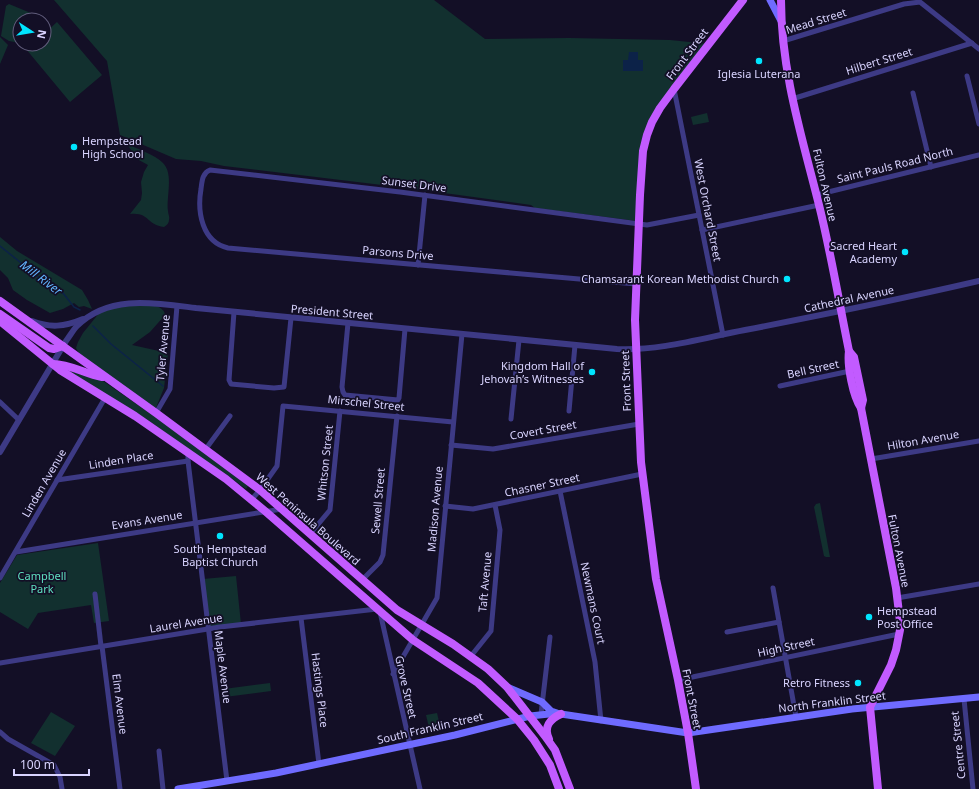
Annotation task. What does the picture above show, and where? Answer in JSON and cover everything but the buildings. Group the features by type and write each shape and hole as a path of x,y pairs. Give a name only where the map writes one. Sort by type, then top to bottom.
{"main road":[{"name":"Front Street","path":"696,789 688,733 678,680 656,579 642,474 636,350 636,284 643,151 652,122 660,108 743,0"},
{"path":"770,0 782,24"},
{"name":"Fulton Avenue","path":"781,0 783,41 792,99 819,206 849,351 848,359 850,371 857,402 861,408 900,621 896,650 891,665 870,707"},
{"name":"West Peninsula Boulevard","path":"0,301 260,490 397,610 471,656 508,687 555,750"},
{"path":"0,314 49,348 54,349 63,346"},
{"name":"West Peninsula Boulevard","path":"0,321 60,370 135,416 226,479 413,640 478,683 517,719 534,740 550,765 559,789"},
{"name":"Fulton Avenue","path":"849,351 854,357 863,400 861,408"},
{"path":"53,364 61,364 95,376 105,377"},
{"path":"508,687 542,702 551,710 561,714"},
{"name":"North Franklin Street","path":"688,733 870,707 979,697"},
{"path":"870,707 878,789"},
{"name":"South Franklin Street","path":"178,789 276,773 455,735 542,714 561,714 688,733"},
{"path":"561,714 550,721 547,726 547,734 555,750 570,789"}],"street":[{"name":"Mead Street","path":"783,41 904,4 920,2 979,49"},
{"name":"Hilbert Street","path":"792,99 972,43"},
{"path":"967,76 976,101 979,124"},
{"name":"West Orchard Street","path":"674,89 723,335"},
{"path":"913,93 931,167"},
{"name":"Saint Pauls Road North","path":"816,195 979,155"},
{"name":"Sunset Drive","path":"200,191 202,179 207,171 210,170 425,195 647,225 699,215"},
{"name":"Parsons Drive","path":"200,191 199,205 202,222 212,241 222,247 636,284"},
{"path":"418,265 425,195"},
{"path":"702,230 819,206"},
{"name":"Cathedral Avenue","path":"636,350 665,346 841,312 979,281"},
{"name":"President Street","path":"0,452 63,346 77,326 97,312 116,305 128,303 152,303 291,318 636,350"},
{"name":"Tyler Avenue","path":"156,413 170,389 177,306"},
{"path":"234,312 228,376 231,384 284,388 291,318"},
{"path":"26,320 43,326 59,326 71,324 88,317"},
{"path":"348,323 342,387 342,392 345,395 398,400 400,394 405,329"},
{"name":"Madison Avenue","path":"393,674 437,598 462,334"},
{"path":"511,419 519,340"},
{"path":"569,411 575,345"},
{"name":"Bell Street","path":"780,386 850,371"},
{"name":"Linden Avenue","path":"0,578 105,398"},
{"path":"0,402 19,420"},
{"name":"Mirschel Street","path":"260,490 277,466 283,406 453,422"},
{"name":"Whitson Street","path":"310,534 330,510 340,411"},
{"path":"205,450 230,416"},
{"name":"Sewell Street","path":"362,580 382,559 383,555 397,416"},
{"name":"Covert Street","path":"451,446 493,449 639,424"},
{"name":"Hilton Avenue","path":"871,459 979,441"},
{"name":"Maple Avenue","path":"188,452 195,522 227,781"},
{"name":"Linden Place","path":"57,480 188,461"},
{"name":"Chasner Street","path":"445,506 473,509 642,474"},
{"path":"251,500 260,490"},
{"name":"Newmans Court","path":"560,491 595,662 601,721"},
{"name":"Taft Avenue","path":"471,656 491,631 500,530 495,504"},
{"name":"Evans Avenue","path":"16,552 282,509"},
{"path":"897,598 979,584"},
{"path":"773,588 796,717"},
{"name":"Elm Avenue","path":"95,594 120,789"},
{"name":"Laurel Avenue","path":"0,663 208,629 378,610"},
{"name":"Grove Street","path":"378,610 420,789"},
{"name":"Hastings Place","path":"301,618 319,764"},
{"path":"726,632 779,622"},
{"name":"High Street","path":"678,680 899,634"},
{"path":"542,714 542,702 550,637"},
{"name":"Centre Street","path":"964,699 973,789"},
{"path":"0,732 8,739 54,765 60,777 62,789"},
{"path":"159,751 163,789"}],"green space":[{"path":"54,0 434,0 485,39 569,38 670,40 709,44 647,134 637,221 535,208 531,205 415,189 176,159 120,135 107,61"},
{"path":"9,4 28,12 12,12 12,42 1,36 6,6"},
{"path":"57,22 102,75 70,102 28,52 52,52 52,27"},
{"path":"0,37 8,45 0,64"},
{"path":"707,113 709,122 693,125 691,117"},
{"path":"127,144 156,157 166,168 169,179 169,219 167,225 164,227 154,224 141,215 130,214 141,200 141,182 148,165 137,159"},
{"path":"0,237 17,251 82,290 92,309 84,306 79,307 74,303 63,309 50,313 13,290 8,278 0,270"},
{"path":"141,304 154,306 160,308 165,315 150,332 132,345 168,353 164,388 155,410 79,353 76,348 83,333 100,312 124,305"},
{"path":"64,369 103,381 158,419 248,486 246,489 148,420"},
{"path":"820,503 830,557 824,556 814,507 816,504"},
{"name":"Campbell Park","path":"98,543 109,621 94,623 91,605 38,613 28,629 0,612 0,583 17,555"},
{"path":"236,576 241,624 209,628 203,579"},
{"path":"270,683 271,691 225,697 224,689"},
{"path":"51,712 75,726 55,756 31,743"},
{"path":"437,713 441,730 430,732 426,715"}],"water":[{"path":"629,52 638,52 638,60 643,60 643,71 623,71 623,60 628,60"}],"waterway":[{"name":"Mill River","path":"0,246 46,283 63,293 74,307 80,310"},
{"path":"93,326 111,344 163,386"}],"place":[{"name":"Iglesia Luterana","path":"759,61"},
{"name":"Hempstead High School","path":"74,147"},
{"name":"Sacred Heart Academy","path":"905,252"},
{"name":"Chamsarant Korean Methodist Church","path":"787,279"},
{"name":"Kingdom Hall of Jehovah’s Witnesses","path":"592,372"},
{"name":"South Hempstead Baptist Church","path":"220,536"},
{"name":"Hempstead Post Office","path":"869,617"},
{"name":"Retro Fitness","path":"858,683"}]}
